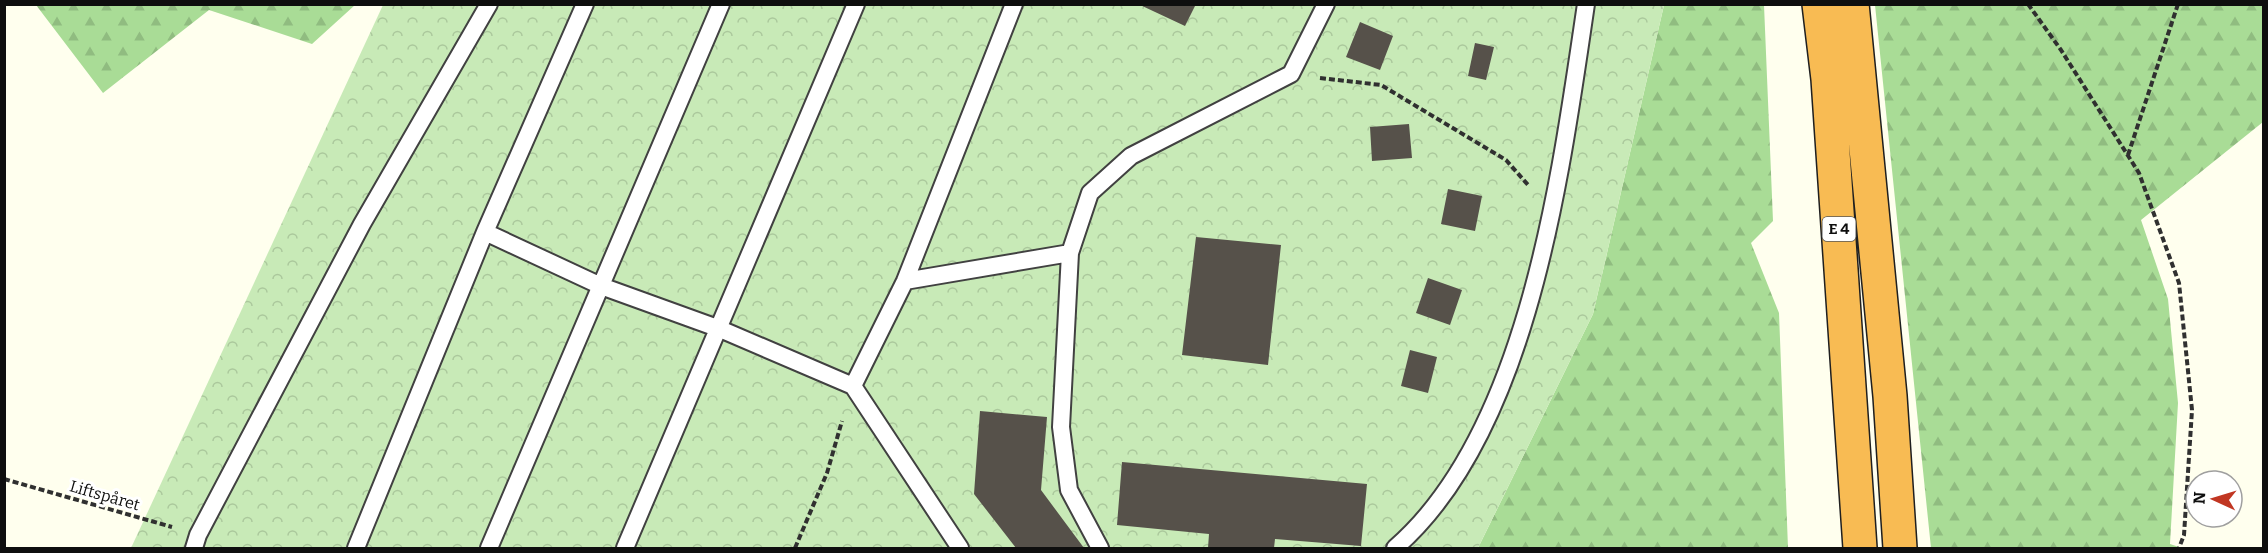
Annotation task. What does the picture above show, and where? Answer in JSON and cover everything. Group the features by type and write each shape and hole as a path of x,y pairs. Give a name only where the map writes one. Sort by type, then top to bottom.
{"highway":[{"name":"E 4","path":"1819,4 1828,79 1860,549"},
{"name":"E 4","path":"1852,4 1890,396 1900,549"}],"lane":[{"path":"196,542 362,224 489,4"},
{"path":"356,549 485,232 585,4"},
{"path":"489,549 721,4"},
{"path":"625,549 856,4"},
{"path":"853,386 905,281 1014,4"},
{"path":"1100,549 1069,490 1061,427 1070,253 1090,193 1131,156 1291,74 1326,4"},
{"path":"1395,549 1440,502 1470,453 1497,393 1525,315 1552,214 1586,4"},
{"path":"485,232 601,286 720,329 853,386 960,549"},
{"path":"905,281 1070,253"}],"path":[{"path":"2028,4 2061,50 2139,174 2179,283 2193,410 2184,535 2179,549"},
{"path":"2127,156 2178,4"},
{"path":"1291,74 1381,86 1506,160 1552,214"},
{"path":"795,549 827,473 853,386"},
{"name":"Liftspåret","path":"4,479 196,542"}],"green space":[{"path":"36,5 355,5 312,44 209,10 103,93"},
{"path":"383,5 1664,5 1593,314 1478,548 131,548"},
{"path":"1664,5 1764,5 1773,221 1751,243 1779,313 1788,548 1478,548 1593,314"},
{"path":"1875,5 2263,5 2263,122 2141,220 2168,299 2178,403 2170,544 2182,548 1931,548"}],"building":[{"path":"1138,4 1196,4 1185,26"},
{"path":"1360,22 1393,36 1380,70 1346,57"},
{"path":"1475,43 1494,47 1486,80 1468,76"},
{"path":"1409,124 1412,158 1372,161 1370,127"},
{"path":"1448,189 1482,196 1475,231 1441,224"},
{"path":"1196,237 1281,245 1268,365 1182,355"},
{"path":"1428,278 1462,290 1450,325 1416,313"},
{"path":"1410,350 1437,357 1428,393 1401,386"},
{"path":"980,411 1047,417 1041,490 1084,548 1016,548 974,494"},
{"path":"1122,462 1367,484 1361,546 1275,539 1274,548 1208,548 1209,534 1117,525"}]}
